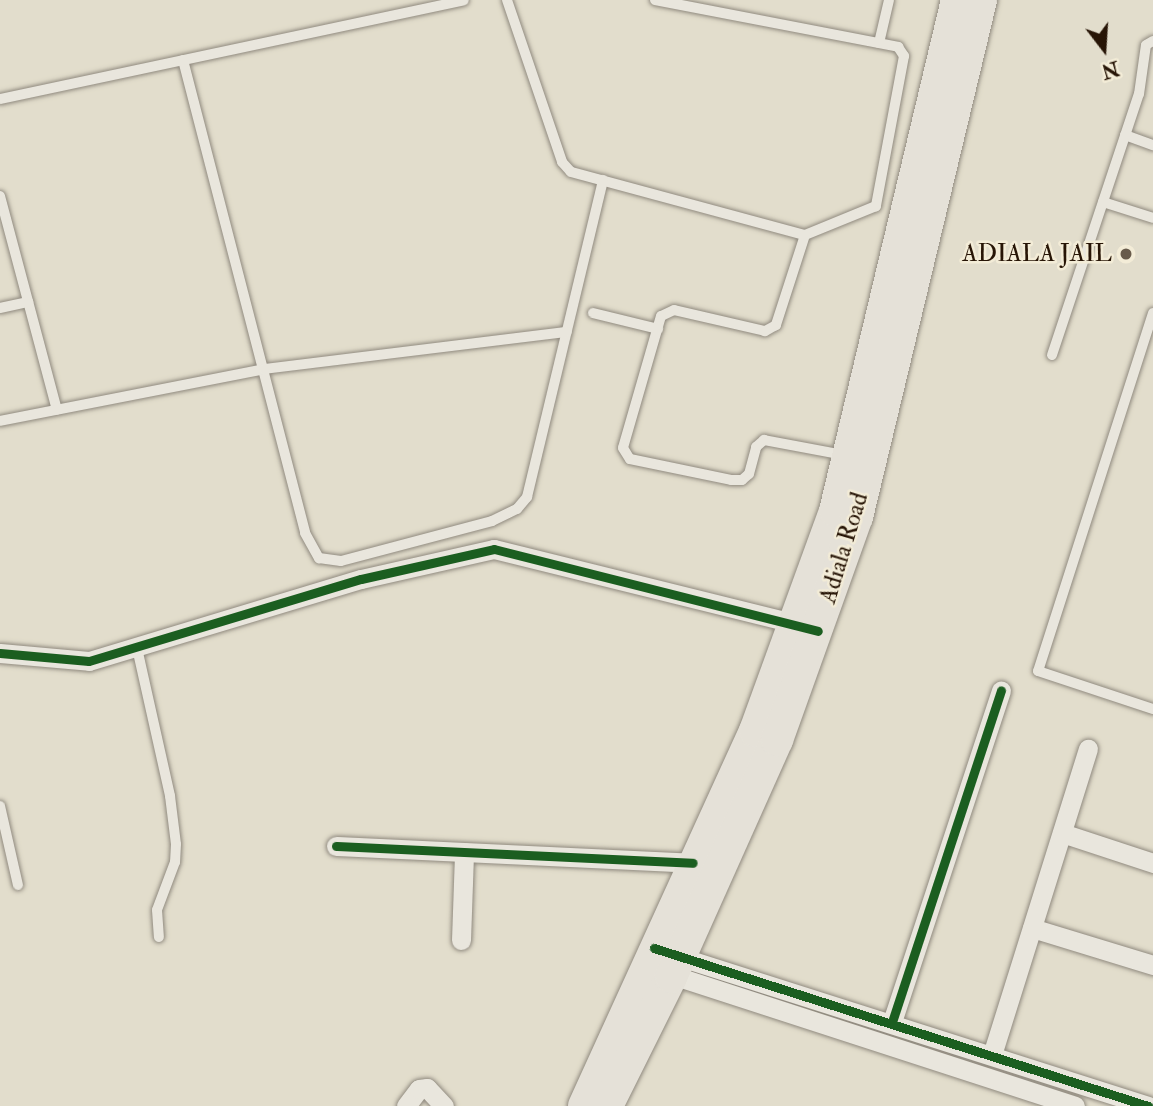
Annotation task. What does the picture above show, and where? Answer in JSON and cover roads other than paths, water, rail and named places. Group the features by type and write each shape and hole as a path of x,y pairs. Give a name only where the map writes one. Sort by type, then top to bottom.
{"main road":[{"name":"Adiala Road","path":"584,1106 663,961 776,740 807,627 957,0"},
{"name":"Adiala Road","path":"607,1106 663,961 694,863 857,517 981,0"}],"street":[{"path":"0,653 89,661 137,649 262,606 361,579 494,549 807,627"},
{"path":"892,1022 1001,690"},
{"path":"992,1055 1088,750"},
{"path":"1062,833 1153,863"},
{"path":"336,846 694,863"},
{"path":"461,940 464,852"},
{"path":"1032,928 1153,965"},
{"path":"663,961 892,1022 1148,1106"},
{"path":"663,961 1075,1106"},
{"path":"406,1106 419,1088 427,1088 444,1106"}],"lane":[{"path":"0,99 464,0"},
{"path":"507,0 562,162 571,172 806,235 876,205 904,56 898,47 655,0"},
{"path":"879,43 889,0"},
{"path":"1052,355 1139,94 1146,45 1153,41"},
{"path":"183,60 305,533 319,558 341,561 492,521 517,509 527,497 603,180"},
{"path":"1125,135 1153,145"},
{"path":"0,196 57,410"},
{"path":"1103,202 1153,218"},
{"path":"806,235 776,325 765,331 674,310 661,316 623,448 630,459 731,480 742,480 749,474 755,447 764,440 848,456"},
{"path":"0,308 29,302"},
{"path":"593,313 658,329"},
{"path":"1153,313 1038,671 1153,709"},
{"path":"0,421 264,369 567,332"},
{"path":"137,649 170,796 176,844 175,862 157,910 159,937"},
{"path":"0,806 18,885"}],"place":[{"name":"ADIALA JAIL","path":"1126,254"}]}
